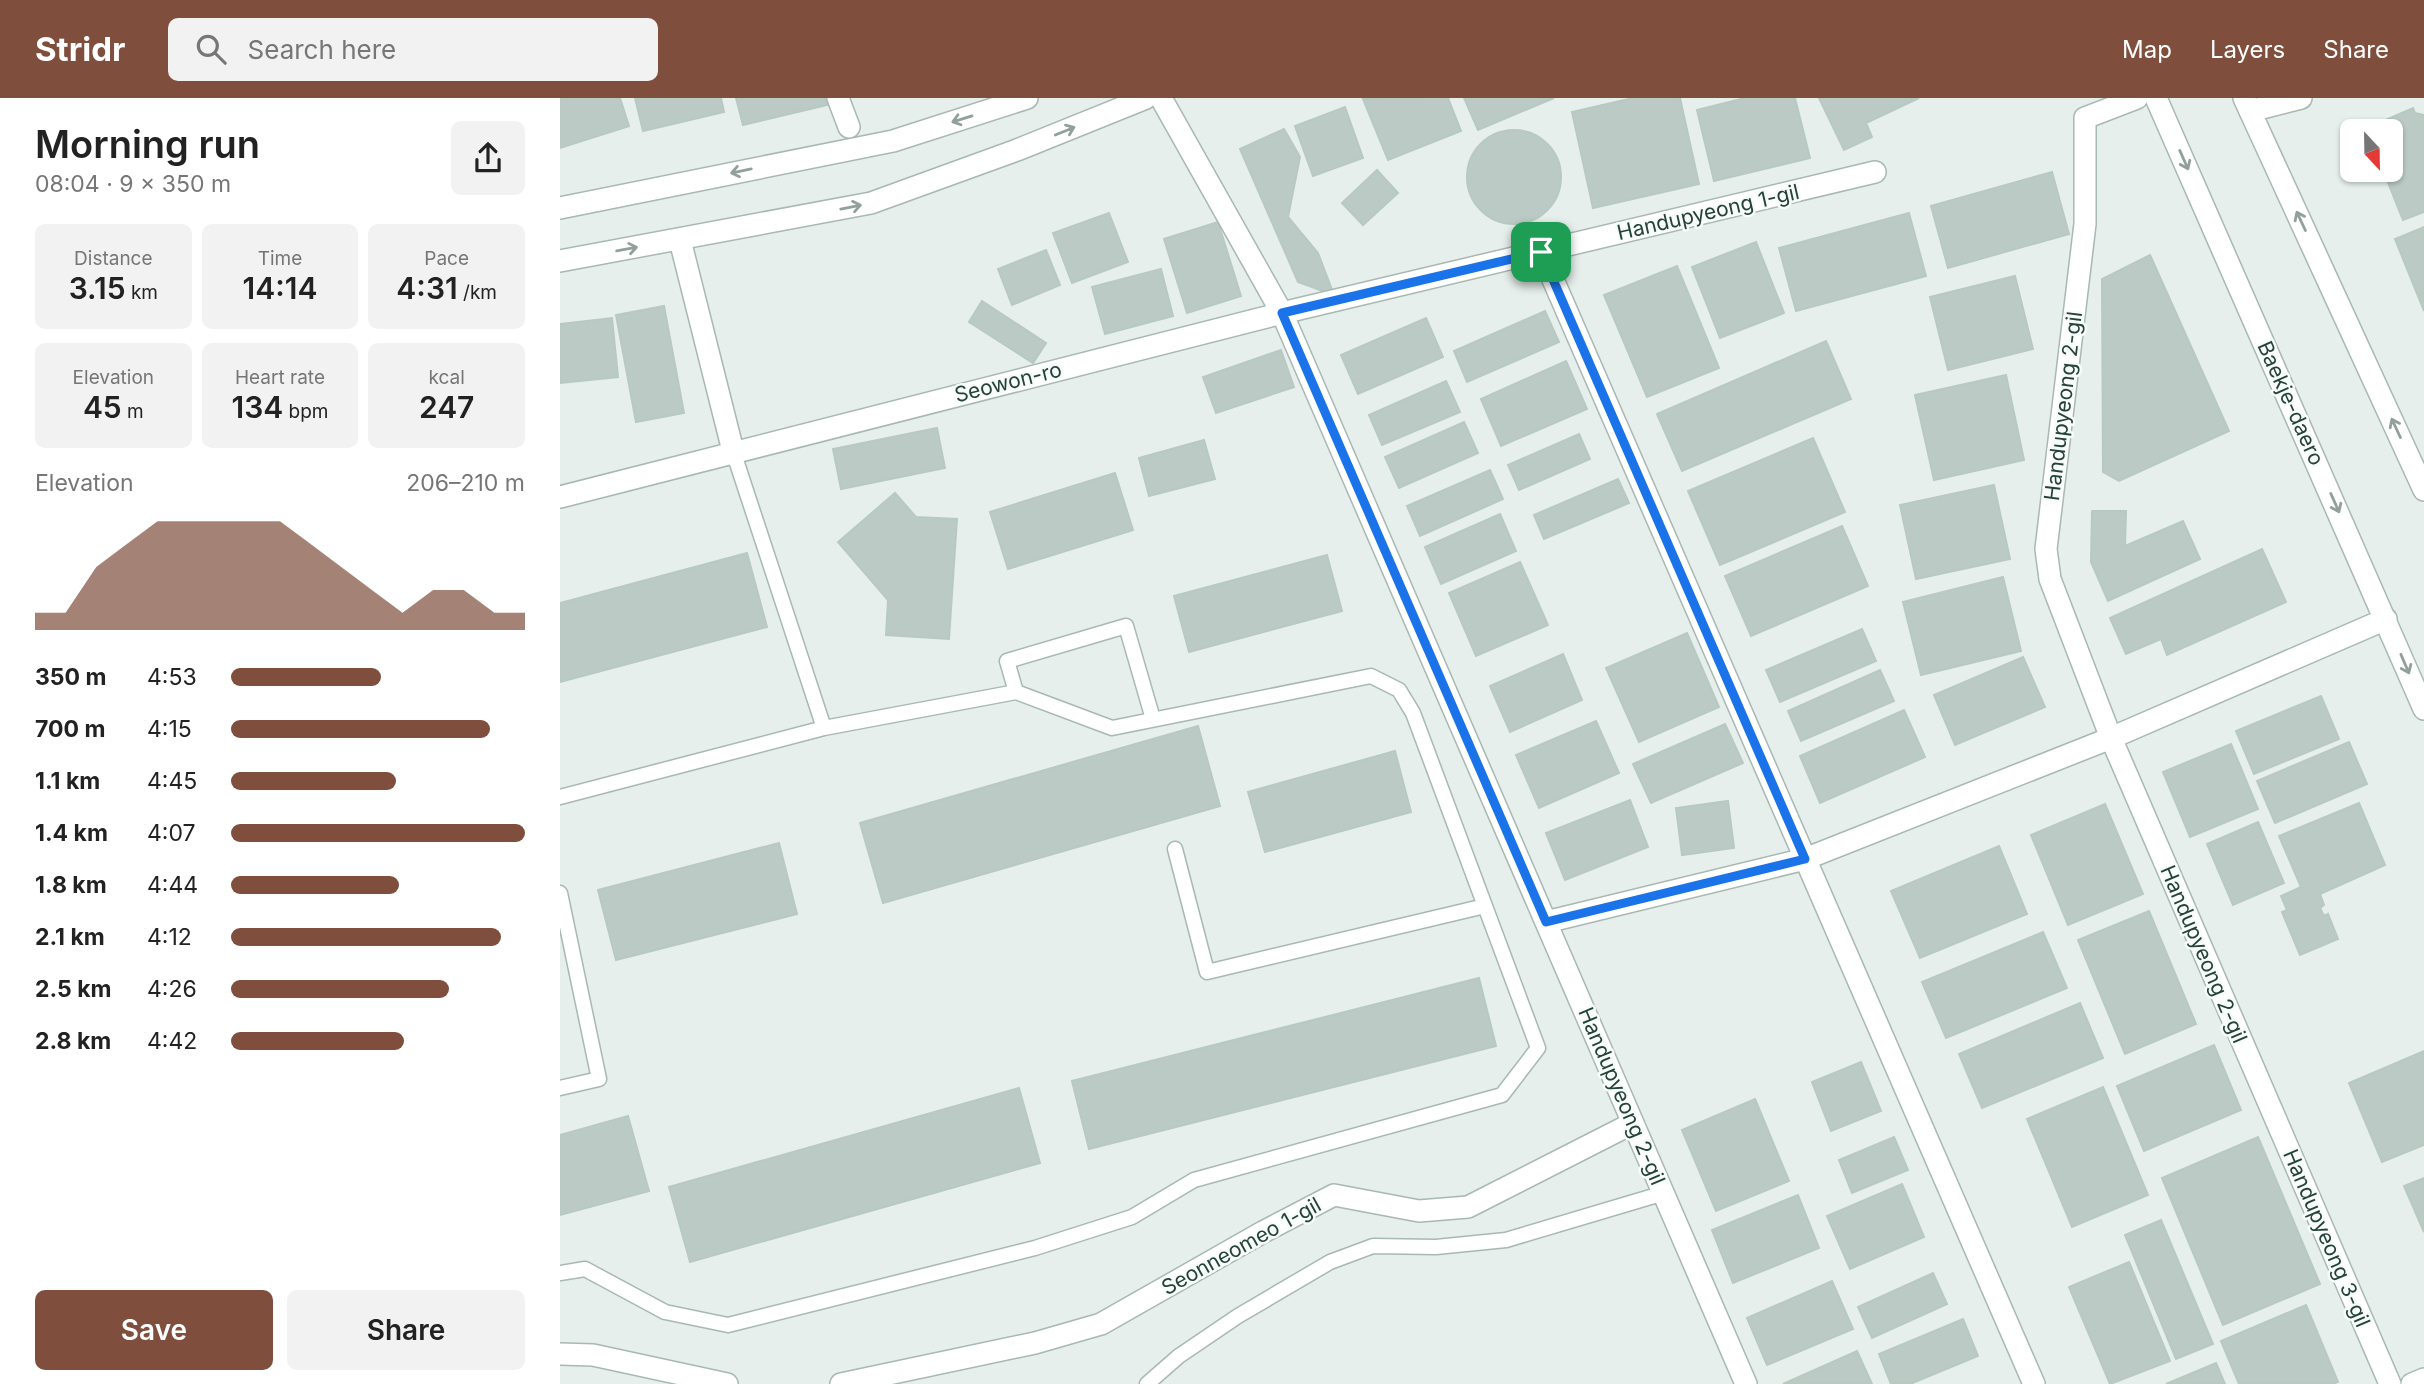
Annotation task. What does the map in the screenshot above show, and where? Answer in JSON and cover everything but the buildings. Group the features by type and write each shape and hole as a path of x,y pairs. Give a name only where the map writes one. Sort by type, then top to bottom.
{"street":[{"path":"838,98 849,127"},
{"path":"560,208 893,141 1027,98"},
{"path":"560,261 871,203 1017,150 1146,98"},
{"path":"1161,98 1282,313"},
{"name":"Handupyeong 2-gil","path":"2137,98 2085,118 2085,223 2046,549 2050,579 2111,738 2264,1092"},
{"name":"Baekje-daero","path":"2156,98 2424,709"},
{"path":"2301,98 2247,104 2424,490"},
{"name":"Handupyeong 1-gil","path":"1282,313 1875,172"},
{"path":"680,240 733,451"},
{"path":"1541,252 2034,1384"},
{"name":"Seowon-ro","path":"560,497 1282,313"},
{"name":"Handupyeong 2-gil","path":"1282,313 1746,1384"},
{"path":"1546,922 1805,859 2111,738 2386,619"},
{"name":"Handupyeong 3-gil","path":"2264,1092 2390,1384"},
{"name":"Seonneomeo 1-gil","path":"841,1384 892,1379 1101,1324 1334,1195 1419,1212 1468,1207 1633,1123"},
{"path":"560,1354 593,1356 727,1384"},
{"path":"2412,1384 2424,1379"}],"lane":[{"path":"733,451 824,729"},
{"path":"1016,692 1007,661 1126,626 1153,719"},
{"path":"560,797 824,729 1016,692 1112,728 1371,676 1399,690 1413,713 1538,1048 1502,1095 1194,1180 1132,1217 1035,1248 728,1325 664,1312 585,1269 560,1273"},
{"path":"1175,849 1207,972 1485,906"},
{"path":"560,893 599,1079 560,1088"},
{"path":"1147,1384 1180,1356 1238,1316 1330,1262 1373,1246 1436,1247 1506,1240 1664,1193"}],"route":[{"path":"1541,252 1805,859 1546,922 1282,313 1541,252"}]}
